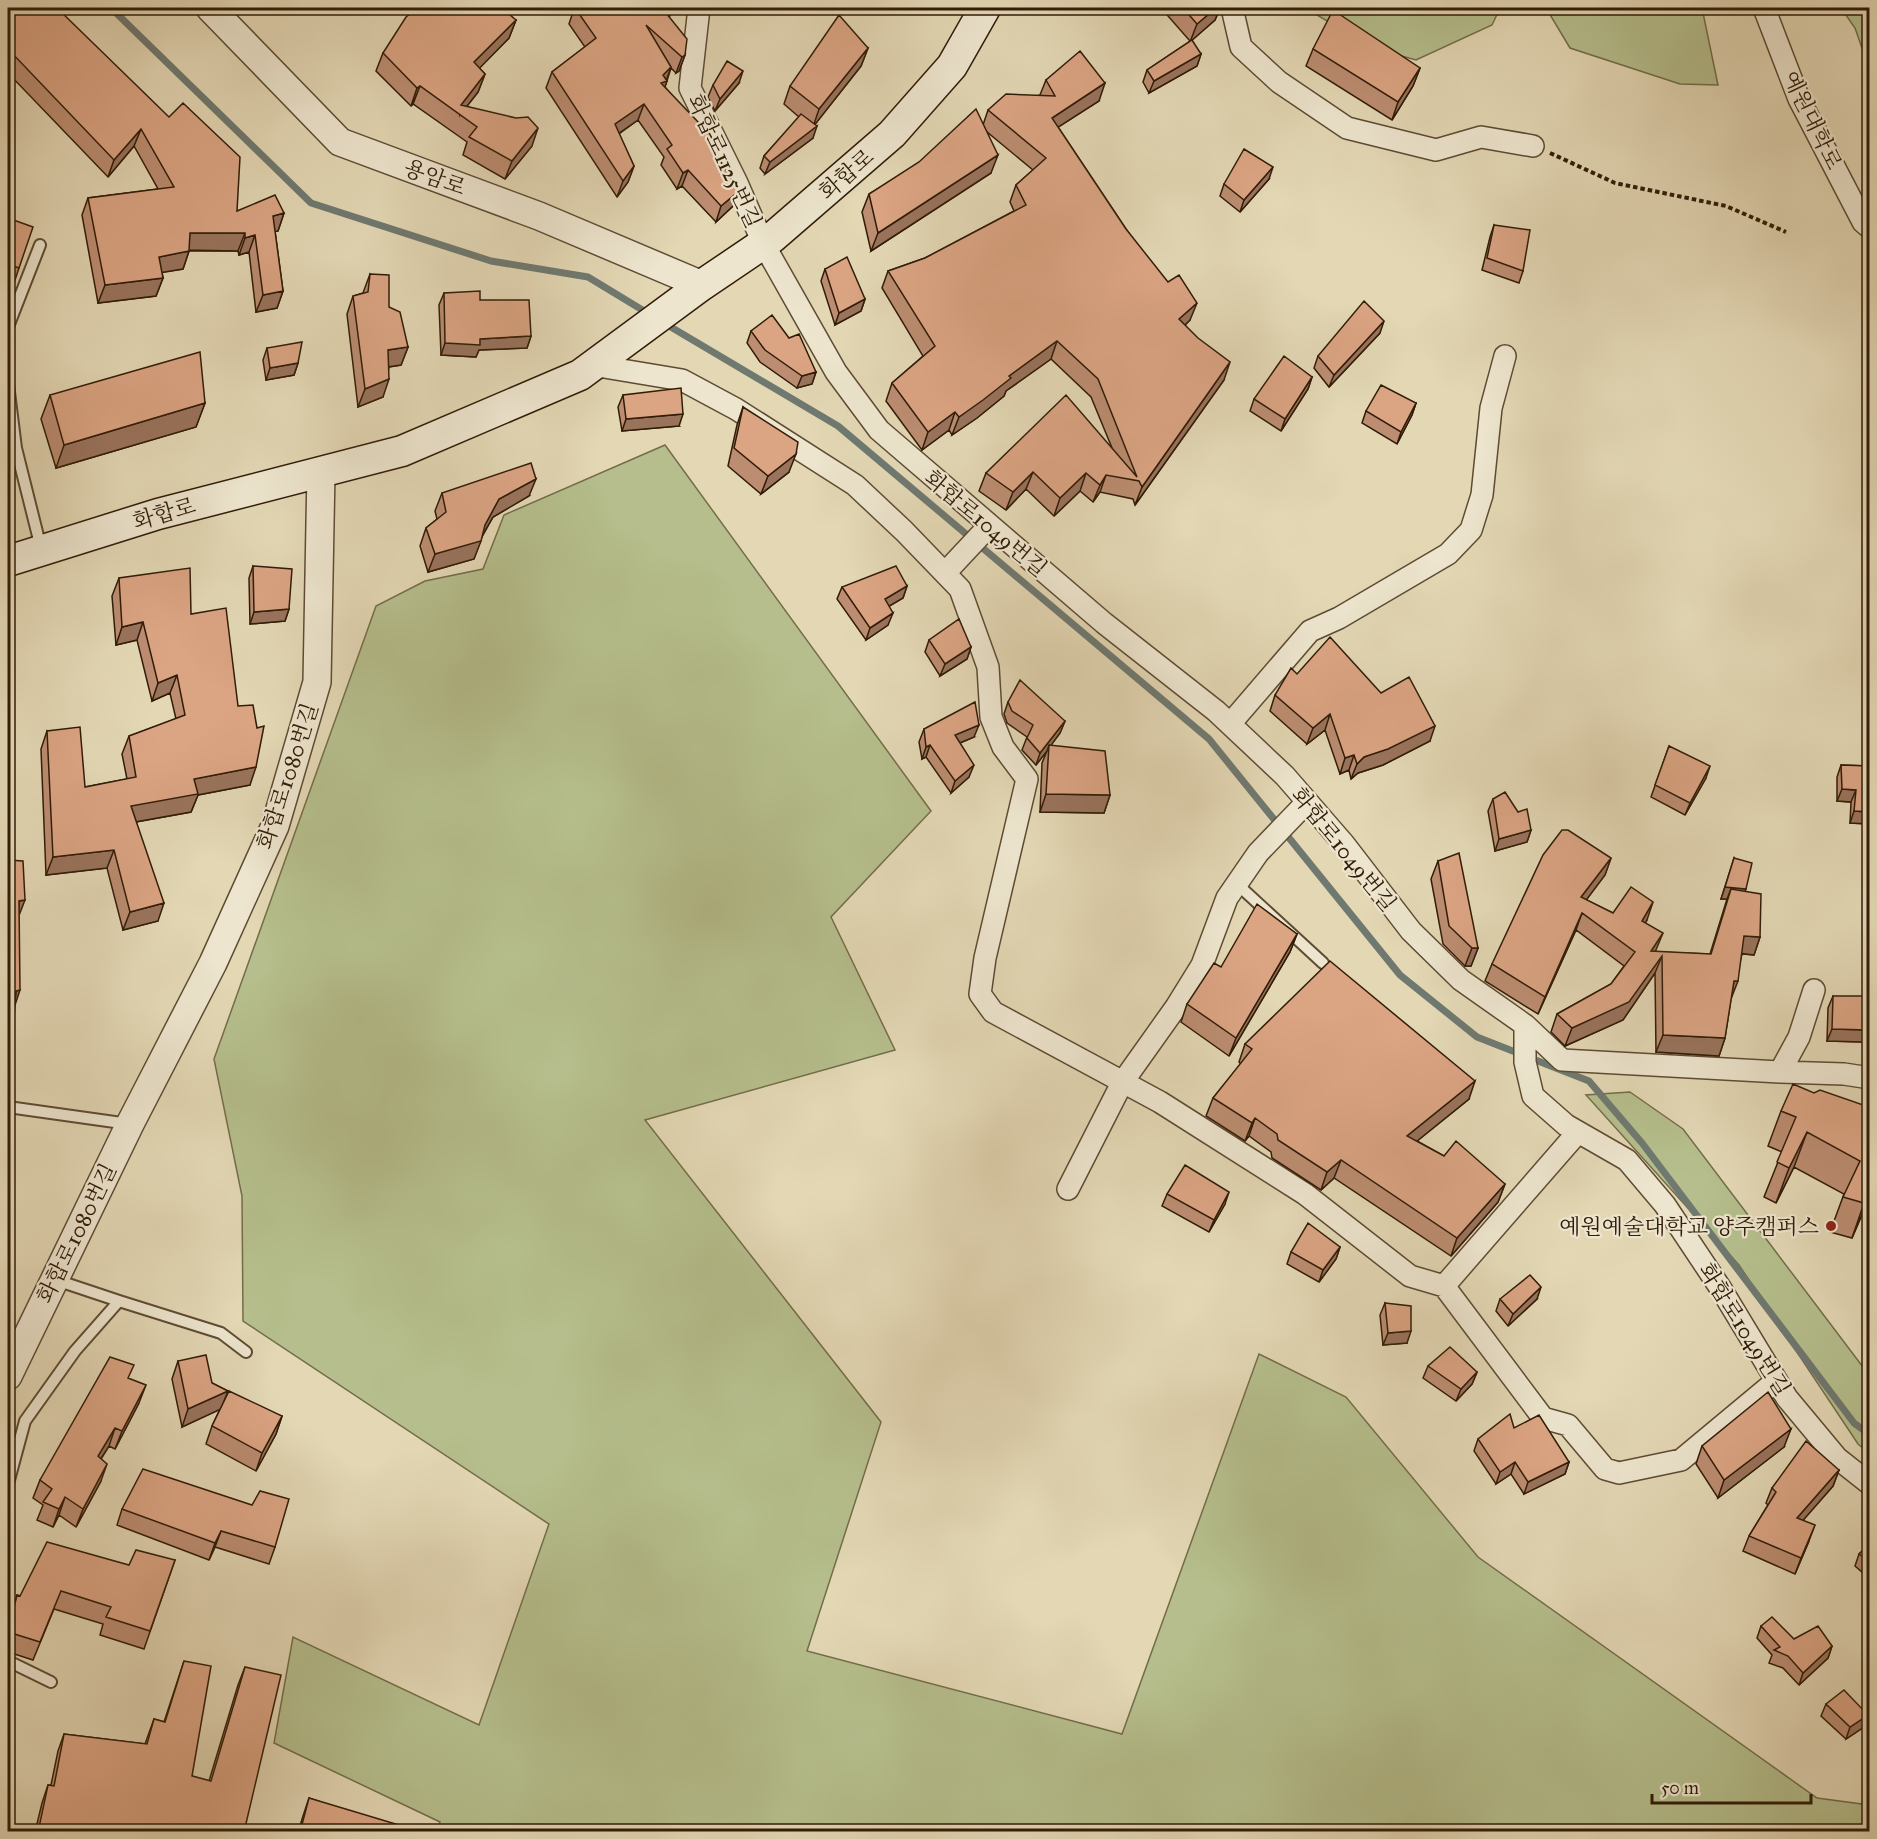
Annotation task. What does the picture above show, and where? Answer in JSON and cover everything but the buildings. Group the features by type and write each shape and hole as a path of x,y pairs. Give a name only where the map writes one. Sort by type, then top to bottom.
{"main road":[{"name":"화합로","path":"8,561 158,514 402,451 580,375 763,243 892,134 952,66 985,8"}],"street":[{"name":"용암로","path":"210,8 340,142 539,216 702,285"},
{"name":"화합로1125번길","path":"699,8 690,88 737,183 763,243"},
{"path":"1232,8 1241,48 1279,82 1347,128 1436,150 1481,137 1533,146"},
{"name":"예원대학로","path":"1764,8 1799,99 1863,222 1869,228"},
{"name":"화합로1049번길","path":"763,243 836,372 879,430 987,528 1230,724 1285,776 1344,844 1411,931 1525,1042 1533,1096 1566,1125 1627,1160 1665,1205 1721,1289 1787,1398 1837,1458 1869,1484"},
{"path":"1230,724 1310,632 1339,618 1448,554 1472,530 1482,495 1491,408 1505,356"},
{"path":"592,365 682,380 736,410 855,485 949,568 960,589 988,667 991,717 1003,747 1027,779 985,958 980,994 993,1012 1160,1102 1305,1194 1410,1276 1444,1286 1543,1418 1568,1425 1605,1469 1619,1473 1681,1460 1776,1381"},
{"name":"화합로1080번길","path":"8,1376 129,1124 213,963 275,826 317,682 321,471"},
{"path":"949,568 987,528"},
{"path":"1068,1189 1122,1083 1176,1007 1202,965 1227,898 1258,853 1307,802"},
{"path":"1780,1072 1799,1037 1814,990"},
{"path":"1525,1042 1562,1060 1844,1074 1869,1078"},
{"path":"1444,1286 1578,1132"}],"lane":[{"path":"8,327 40,245"},
{"path":"8,384 16,448 42,550"},
{"path":"1237,884 1323,963"},
{"path":"8,1107 129,1124"},
{"path":"53,1279 221,1333 246,1352"},
{"path":"8,1484 25,1421 75,1351 119,1301"},
{"path":"8,1661 51,1682"}],"path":[{"path":"1533,146 1615,183 1726,206 1786,232"}],"green space":[{"path":"1305,8 1500,8 1492,25 1416,60 1373,48"},
{"path":"1546,8 1702,8 1718,85 1680,84 1570,48"},
{"path":"1841,8 1869,8 1869,68 1855,28"},
{"path":"665,445 931,811 831,917 895,1050 645,1120 881,1422 807,1651 1122,1734 1259,1354 1346,1397 1478,1557 1817,1798 1869,1805 1869,1831 437,1831 440,1822 274,1743 293,1637 479,1725 549,1524 243,1321 242,1196 214,1059 376,606 425,581 483,569 504,515"},
{"path":"1630,1092 1683,1129 1869,1375 1869,1453 1858,1444 1739,1265 1586,1095"}],"waterway":[{"path":"111,8 311,203 491,261 588,277 649,314"},
{"path":"664,323 838,426 1209,739 1400,975 1477,1037 1589,1081 1642,1143 1854,1423 1870,1435"}],"place":[{"name":"예원예술대학교 양주캠퍼스","path":"1831,1226"}]}
